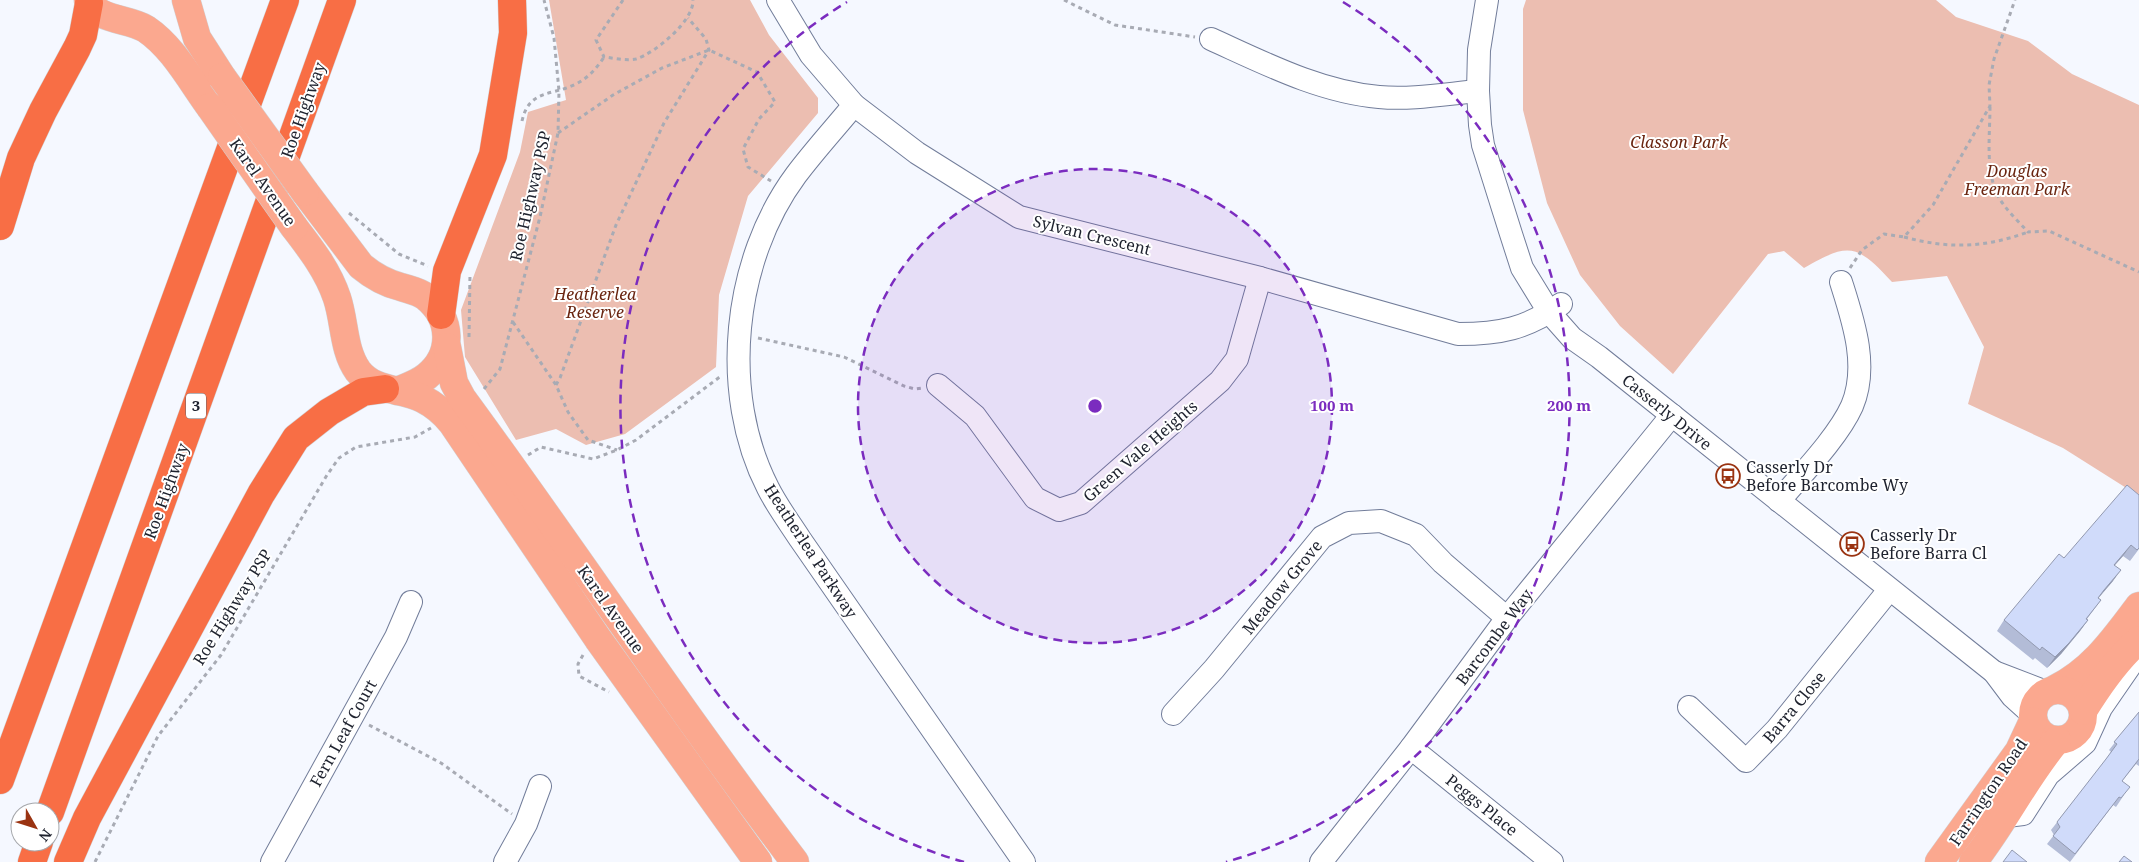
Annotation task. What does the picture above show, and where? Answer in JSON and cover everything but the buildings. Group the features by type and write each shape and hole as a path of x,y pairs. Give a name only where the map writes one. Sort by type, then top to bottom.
{"highway":[{"path":"0,780 285,0"},
{"name":"Roe Highway","path":"54,802 342,0"},
{"path":"441,315 459,273 493,155 513,33 512,0"},
{"path":"0,226 21,158 43,111 77,48 82,35 89,2"},
{"path":"68,862 88,818 261,494 296,438 330,412 363,392 391,390"}],"main road":[{"name":"Karel Avenue","path":"186,0 197,38 206,56 361,266 372,275 426,297 441,315 447,329 446,347 454,383 462,398 534,496 621,624 795,862"},
{"name":"Karel Avenue","path":"89,2 107,16 138,25 155,36 167,49 328,275 337,298 349,354 357,369 364,378 391,390 422,398 442,412 452,423 593,631 758,862"},
{"path":"391,390 428,376 436,366 446,347"},
{"path":"2042,704 2083,673 2104,651 2139,606"},
{"path":"2042,704 2042,734 2057,740 2064,739 2077,732 2081,725 2083,711 2100,683 2134,644"},
{"path":"2042,704 2063,690 2077,697 2083,711"},
{"name":"Farrington Road","path":"1939,862 2019,750 2042,704"},
{"name":"Farrington Road","path":"1973,862 2007,816 2040,761 2057,740"}],"street":[{"name":"Sylvan Crescent","path":"778,0 812,54 854,105 917,153 1019,217 1260,278 1458,334 1483,334 1551,300"},
{"name":"Casserly Drive","path":"1487,0 1479,50 1478,91 1483,146 1511,234 1533,257 1551,300 1584,328 1599,357 1994,672 2012,696 2042,704"},
{"path":"1210,39 1314,83 1360,95 1405,98 1478,91"},
{"name":"Heatherlea Parkway","path":"854,105 795,176 769,219 751,266 739,334 738,382 748,435 768,487 800,539 1024,862"},
{"name":"Green Vale Heights","path":"938,385 975,416 1035,498 1059,510 1081,503 1220,381 1237,359 1260,278"},
{"path":"1779,501 1842,425 1852,405 1857,385 1858,345 1841,282"},
{"name":"Barcombe Way","path":"1321,862 1411,748 1507,618 1672,415"},
{"name":"Meadow Grove","path":"1174,714 1214,669 1322,536 1349,523 1380,521 1416,535 1443,562 1507,618"},
{"name":"Barra Close","path":"1689,707 1746,761 1777,730 1889,590"},
{"name":"Fern Leaf Court","path":"272,862 392,645 411,602"},
{"path":"2007,816 2023,814 2053,770 2085,743 2101,708 2130,666 2134,644"},
{"name":"Peggs Place","path":"1411,748 1552,862"},
{"path":"505,862 526,824 540,786"}],"path":[{"name":"Roe Highway PSP","path":"484,390 500,369 540,217 558,133 560,91 554,38 544,0"},
{"path":"604,57 596,40 623,0"},
{"path":"604,57 634,60 659,47 688,18 693,0"},
{"path":"1064,0 1115,25 1210,39"},
{"path":"2015,0 1994,59 1989,85 1990,158 1993,182 1998,196 2028,232"},
{"path":"556,385 616,224 664,123 709,50 706,39 688,18"},
{"path":"558,133 614,95 662,68 709,50 757,72 775,102 759,119 744,149 748,167 787,190"},
{"path":"560,91 577,84 592,73 604,57"},
{"path":"1904,237 1933,205 1990,106"},
{"path":"342,207 399,254 426,265 459,273"},
{"path":"1841,282 1862,250 1884,234 1943,246 1975,245 2014,237 2028,232 2050,231 2139,272"},
{"path":"513,321 556,385 568,412 588,440 617,450"},
{"path":"739,334 844,357 892,381 915,389 938,385"},
{"path":"527,456 541,447 593,459 617,450 636,440 720,378 723,372"},
{"name":"Roe Highway PSP","path":"95,862 158,736 220,654 339,458 356,447 415,437 437,423"},
{"path":"373,727 441,763 526,824"}],"green space":[{"name":"Heatherlea Reserve","path":"549,0 750,0 769,35 818,98 818,113 748,196 719,295 716,367 625,434 586,445 556,429 516,440 465,357 461,310 520,152 528,112 566,100"},
{"path":"1526,0 1936,0 1956,17 2028,41 2072,74 2139,105 2139,496 2063,448 1968,404 1984,347 1947,276 1892,282 1870,260 1852,251 1832,254 1804,268 1784,251 1768,254 1673,374 1620,326 1580,275 1547,203 1523,110 1523,9"}],"place":[{"name":"Casserly Dr Before Barcombe Wy","path":"1728,476"},
{"name":"Casserly Dr Before Barra Cl","path":"1852,544"}],"park label":[{"name":"Classon Park","path":"1679,142"},
{"name":"Douglas Freeman Park","path":"2017,180"}]}
